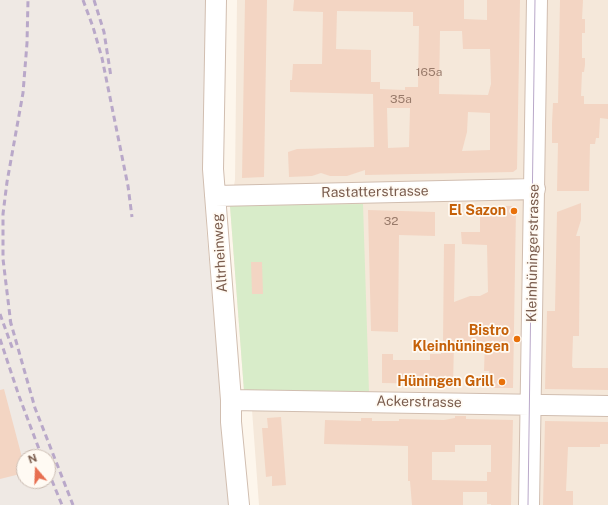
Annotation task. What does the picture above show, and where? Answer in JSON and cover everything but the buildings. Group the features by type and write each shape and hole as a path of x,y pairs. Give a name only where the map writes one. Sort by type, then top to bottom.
{"street":[{"name":"Altrheinweg","path":"216,0 213,169 238,505"},
{"name":"Kleinhüningerstrasse","path":"528,505 535,188 537,0"},
{"name":"Rastatterstrasse","path":"216,196 535,188"},
{"name":"Ackerstrasse","path":"231,400 608,406"}],"shaded area":[{"path":"0,0 208,0 205,175 206,225 230,505 0,505"},
{"path":"237,0 608,0 608,505 259,505 252,410 244,391 230,206 235,180"}],"green space":[{"path":"363,204 369,392 244,391 230,206"}],"tram line":[{"path":"528,505 535,0"}],"railway":[{"path":"11,325 3,259 3,214 7,182 23,93 27,43 28,0"},
{"path":"83,0 102,58 128,186 132,217"},
{"path":"94,0 104,32 111,77"},
{"path":"0,314 13,350"},
{"path":"10,320 35,408 73,505"},
{"path":"0,339 39,449"},
{"path":"55,489 62,505"}],"place":[{"name":"El Sazon","path":"514,211"},
{"name":"Bistro Kleinhüningen","path":"517,339"},
{"name":"Hüningen Grill","path":"502,382"}]}
